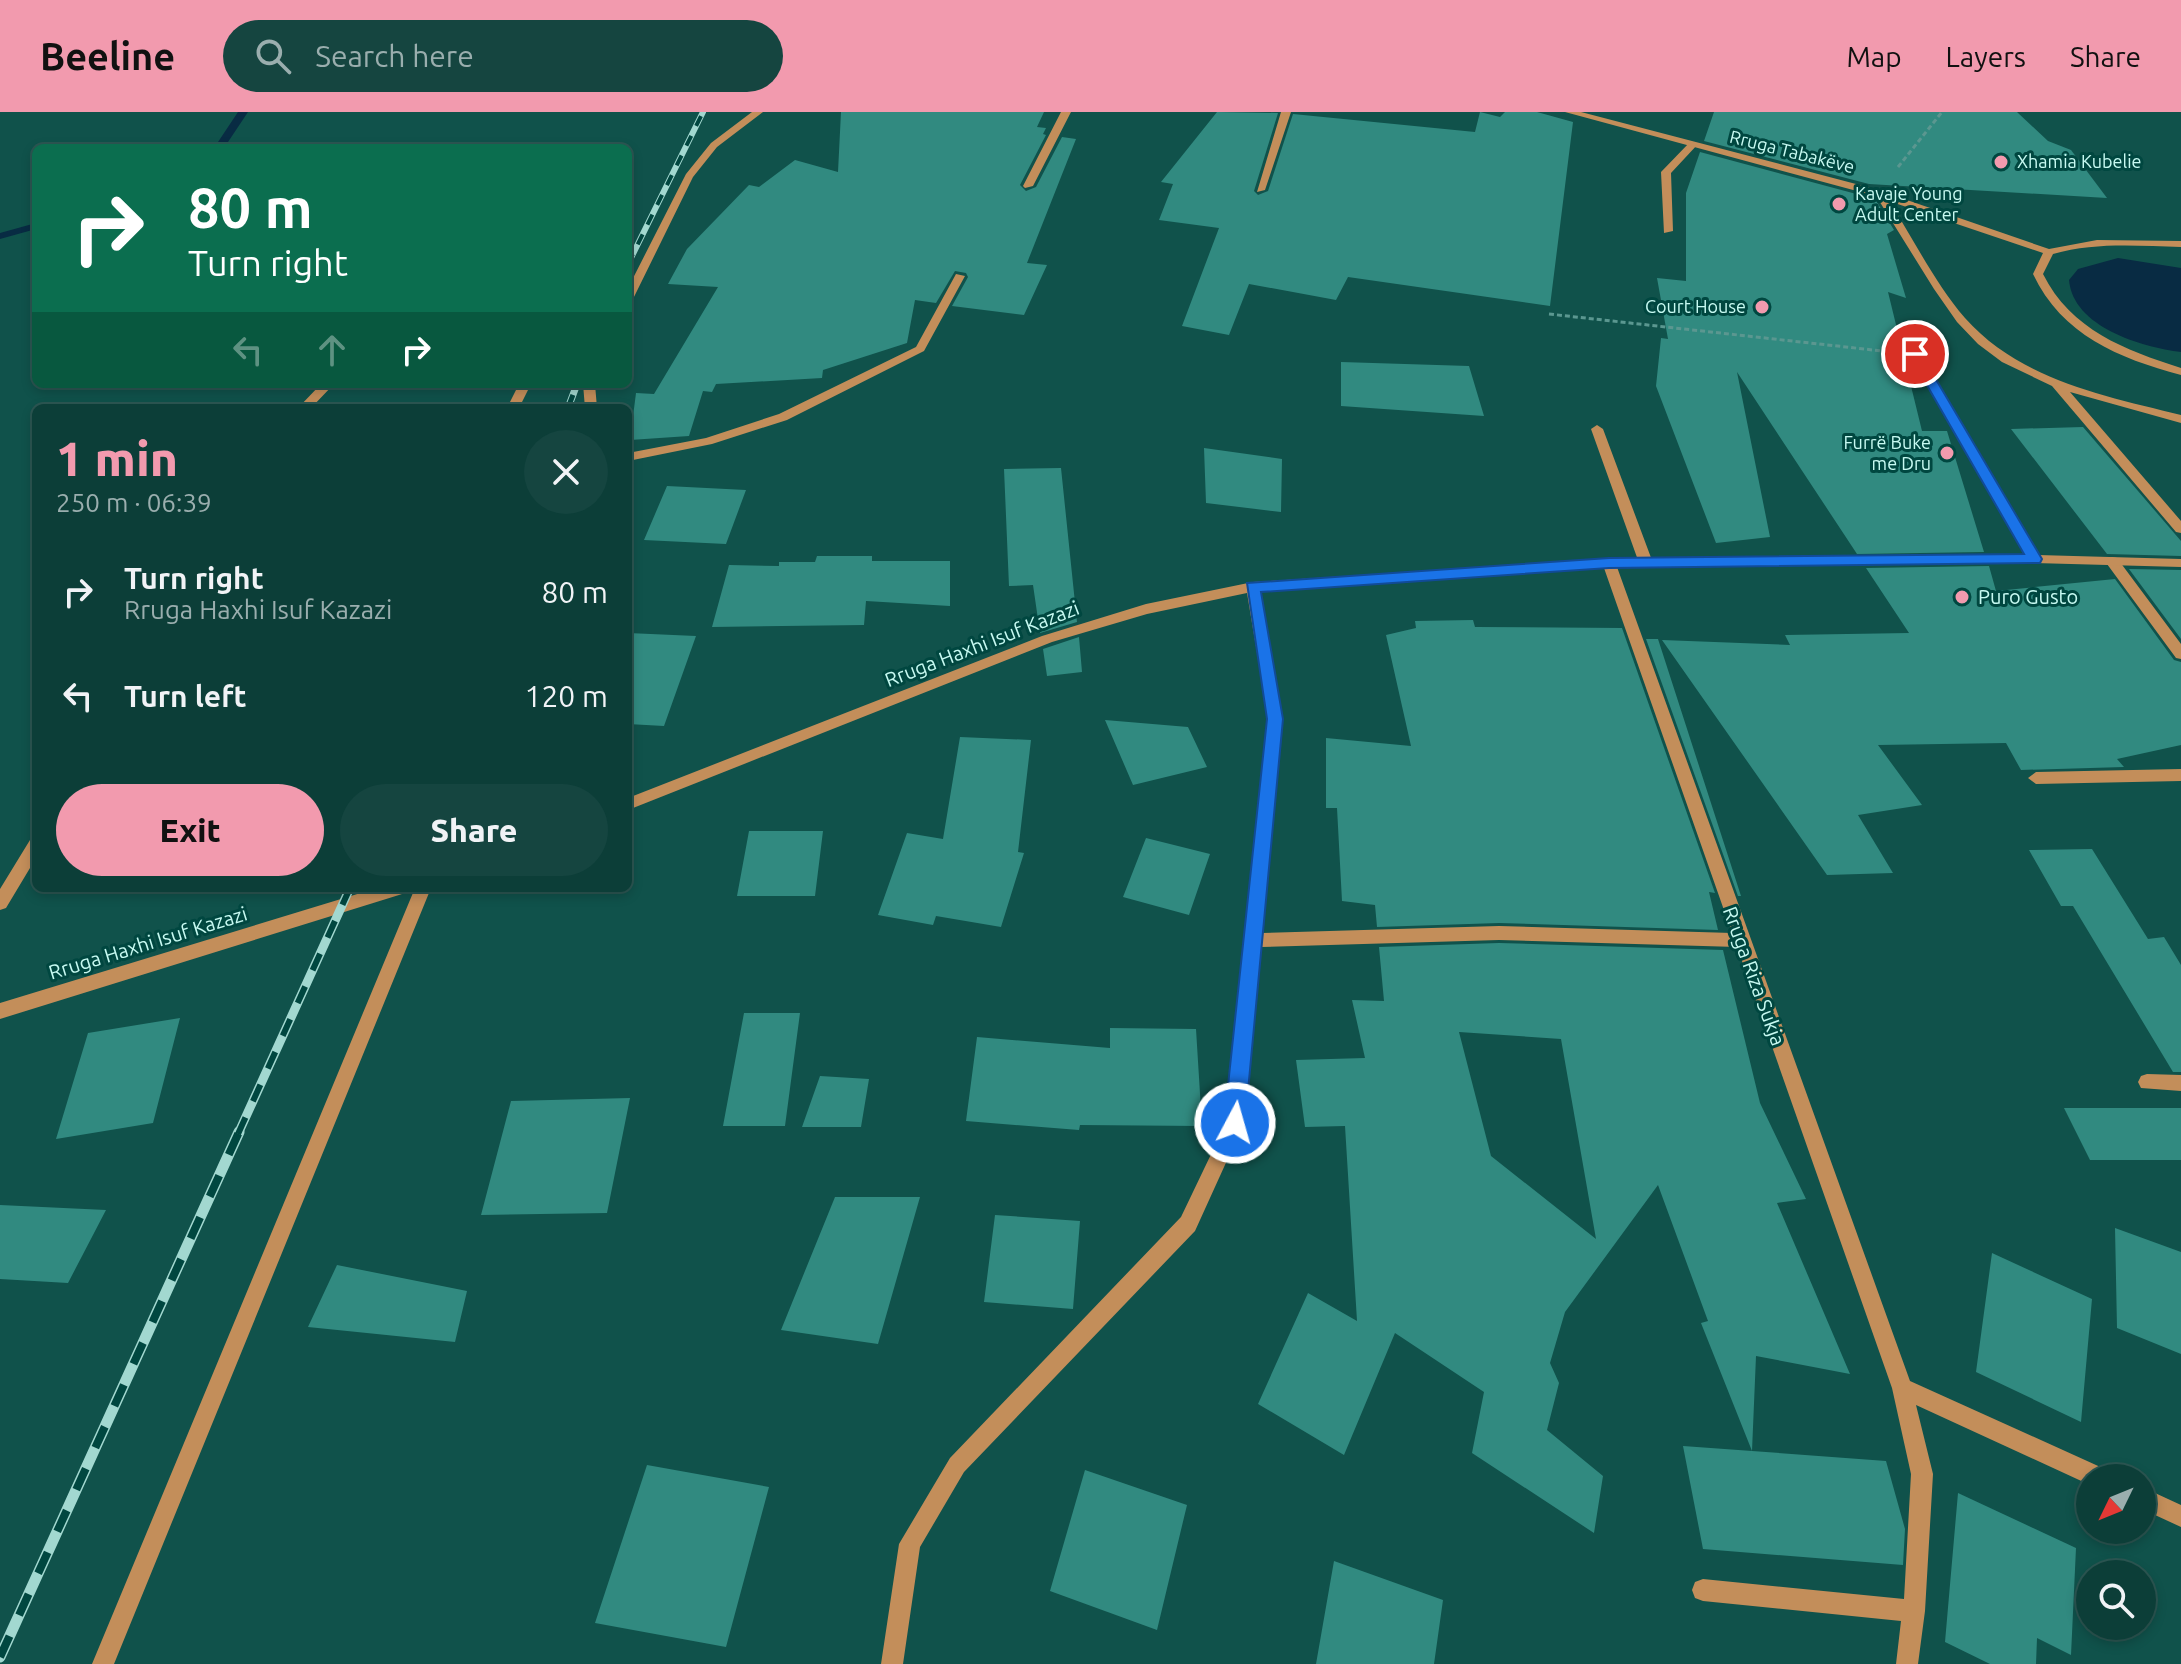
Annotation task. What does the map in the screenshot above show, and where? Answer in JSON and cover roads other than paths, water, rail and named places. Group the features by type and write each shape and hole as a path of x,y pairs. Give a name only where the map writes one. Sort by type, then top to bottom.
{"street":[{"path":"632,291 689,176 714,145 758,112"},
{"path":"1028,186 1066,112"},
{"path":"1260,190 1286,112"},
{"name":"Rruga Tabakëve","path":"1570,112 1878,191 1962,217 2049,252"},
{"path":"1668,231 1666,172 1693,144"},
{"path":"1878,191 1961,320 1986,345 2028,371 2054,381 2181,419"},
{"path":"2181,244 2084,243 2049,252 2038,274 2046,297 2069,321 2125,353 2181,372"},
{"path":"632,456 708,441 771,421 920,349 960,276"},
{"path":"1915,354 2034,559"},
{"path":"2054,381 2181,529"},
{"path":"308,404 324,388"},
{"path":"1597,429 1646,563"},
{"name":"Rruga Haxhi Isuf Kazazi","path":"632,802 1047,639 1146,609 1253,587 1609,563 2034,559 2181,563"},
{"path":"2112,561 2181,654"},
{"name":"Rruga Riza Sukja","path":"1609,563 1740,940 1902,1388 1922,1474 1914,1611 1907,1664"},
{"path":"892,1664 910,1544 957,1465 1188,1224 1235,1123 1275,719 1253,587"},
{"path":"2036,778 2181,775"},
{"path":"0,903 32,851"},
{"name":"Rruga Haxhi Isuf Kazazi","path":"0,1011 386,892"},
{"path":"103,1664 421,892"},
{"path":"1255,940 1499,933 1740,940"},
{"path":"2147,1082 2181,1083"},
{"path":"1902,1388 2076,1467"},
{"path":"2156,1504 2181,1516"},
{"path":"1703,1590 1914,1611"}],"water":[{"path":"2118,258 2181,268 2181,352 2147,345 2112,332 2083,310 2073,296 2069,280 2078,269"}],"waterway":[{"path":"222,144 243,112"},
{"path":"0,236 32,227"}],"railway":[{"path":"632,256 703,112"},
{"path":"570,404 576,388"},
{"path":"238,1134 348,892"},
{"path":"0,1657 239,1132"}],"place":[{"name":"Xhamia Kubelie","path":"2001,162"},
{"name":"Kavaje Young Adult Center","path":"1839,204"},
{"name":"Court House","path":"1762,307"},
{"name":"Furrë Buke me Dru","path":"1947,453"},
{"name":"Puro Gusto","path":"1962,597"}]}
